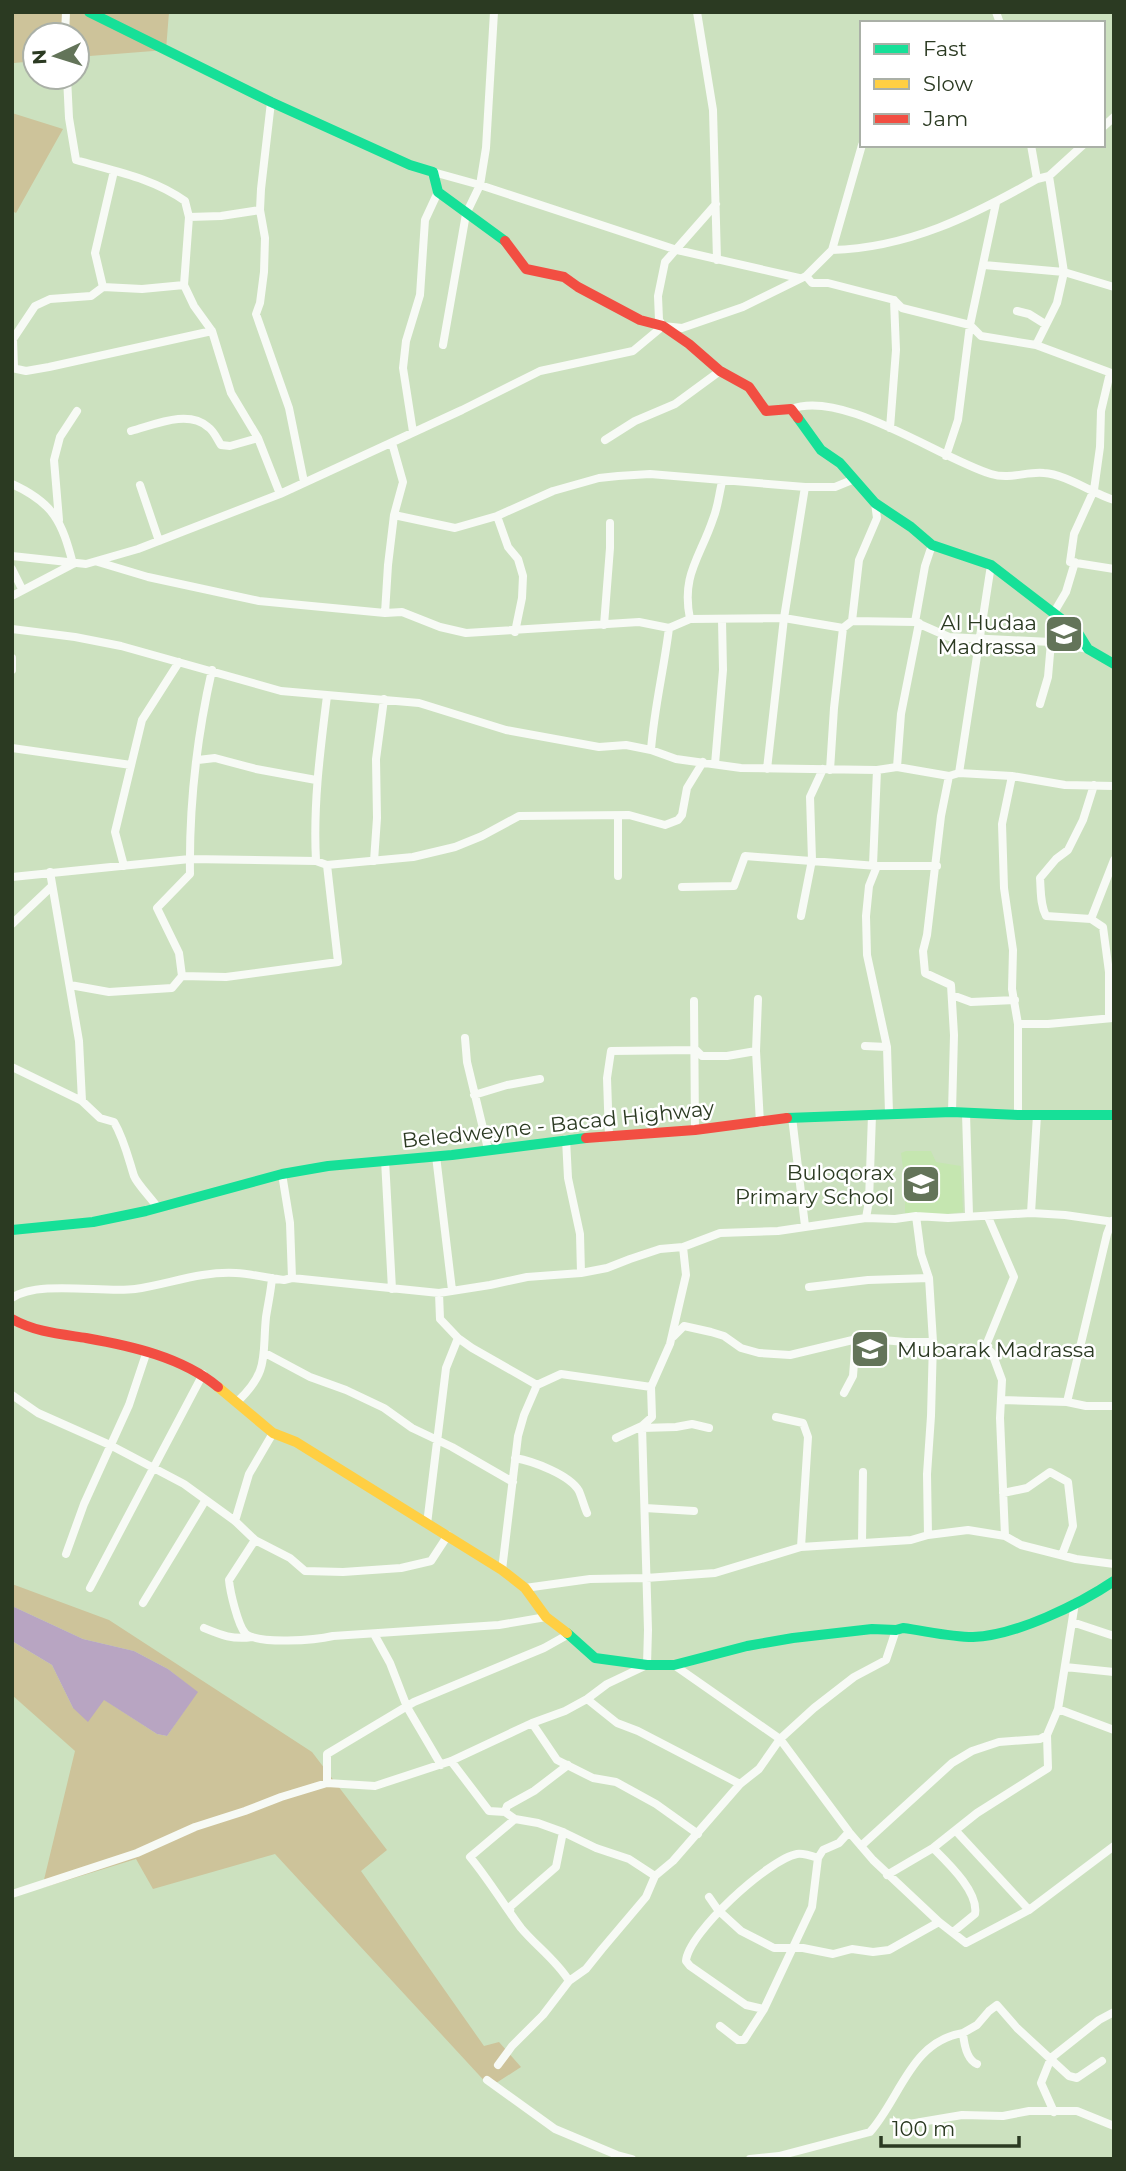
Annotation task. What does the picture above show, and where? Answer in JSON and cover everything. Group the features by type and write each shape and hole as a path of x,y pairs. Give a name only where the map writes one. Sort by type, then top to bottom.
{"street":[{"path":"89,12 271,102 410,166 480,185 677,250 894,300 902,308 970,325 981,336 1036,345 1112,373 1101,411 1100,447 1094,490 1074,534 1070,562 1114,569"},
{"path":"443,345 466,214 480,185 486,148 494,12"},
{"path":"697,12 713,110 717,260"},
{"path":"68,91 76,160 171,191 185,201 189,217 184,285 194,306 212,331 231,393 258,438 280,494"},
{"path":"271,102 260,210 265,238 260,303 256,314 289,408 304,482"},
{"path":"433,172 438,192 507,243 526,269 564,276 578,287 640,320 682,328 743,307 803,277 832,250 861,147"},
{"path":"1031,147 1037,179"},
{"path":"832,250 861,249 910,239 960,220 1037,179 1049,176 1081,147"},
{"path":"103,287 95,253 114,171"},
{"path":"1036,345 1056,303 1064,272 1049,176"},
{"path":"413,432 403,368 406,341 420,295 425,220 438,192"},
{"path":"946,456 958,420 970,325 996,203"},
{"path":"716,204 665,262 658,296 659,320 720,371 749,387 766,411 814,405 858,413 946,456 993,475 1020,477 1044,473 1094,490 1114,500"},
{"path":"189,217 221,216 260,210"},
{"path":"984,265 1064,272 1109,285 1114,280"},
{"path":"184,285 142,289 103,287 91,296 50,299 35,306 13,340 13,368 26,371 49,367 212,331"},
{"path":"890,428 897,350 894,300"},
{"path":"1017,311 1029,314 1045,324"},
{"path":"12,556 73,564 98,562 159,541 280,494 462,411 540,371 634,351 663,326"},
{"path":"605,440 635,421 675,404 720,371"},
{"path":"792,409 821,450 840,463 852,480 875,503 932,545 992,565 1077,631 1088,649"},
{"path":"73,564 60,520 54,460 60,437 77,411"},
{"path":"131,431 180,418 201,422 211,428 221,445 230,446 258,438"},
{"path":"385,613 394,515 403,482 392,443"},
{"path":"394,515 455,528 497,516 553,491 599,478 650,474 805,487 835,487 852,480"},
{"path":"690,619 686,599 689,577 714,519 722,482"},
{"path":"12,484 45,505 60,520"},
{"path":"140,485 159,541"},
{"path":"767,769 784,618 805,487"},
{"path":"852,621 859,561 877,518 875,503"},
{"path":"497,516 508,547 518,559 523,576 522,598 514,632"},
{"path":"604,625 610,523"},
{"path":"897,767 901,714 925,566 932,545"},
{"path":"98,562 148,577 260,601 385,613 402,612 440,627 466,633 639,622 669,628 690,619 722,621 784,618 843,628"},
{"path":"1053,614 1066,592 1075,562"},
{"path":"12,596 73,564"},
{"path":"958,772 992,565"},
{"path":"12,569 22,589"},
{"path":"715,764 723,670 722,621"},
{"path":"801,916 812,860 810,797 827,769 843,628 852,621 917,623 949,637 1051,642 1088,649 1114,664"},
{"path":"651,750 669,628"},
{"path":"12,629 75,637 212,670 281,691 419,703 506,730 600,747 626,745 676,759 767,769 877,770 897,767 949,776 958,772 1012,776 1065,785 1114,786"},
{"path":"1040,704 1048,677 1051,642"},
{"path":"12,658 12,670"},
{"path":"124,866 115,832 142,720 179,662"},
{"path":"70,985 109,992 149,991 173,988 182,976 179,953 157,908 190,874 201,719 212,670"},
{"path":"316,861 316,780 327,696"},
{"path":"374,861 377,818 376,759 384,699"},
{"path":"12,748 131,765"},
{"path":"198,760 215,758 316,780"},
{"path":"12,877 190,859 316,861 327,865 413,857 455,847 519,816 629,815 665,824 678,820 682,815 687,788 703,762"},
{"path":"877,770 875,865 869,886 866,916 867,956 887,1046 889,1113"},
{"path":"949,776 923,951 925,973 951,985 954,1035 952,1112"},
{"path":"1012,776 1002,824 1004,888 1013,950 1012,989 1018,1024 1018,1115"},
{"path":"1018,1024 1111,1018 1103,927 1091,919 1046,916 1042,909 1041,878 1056,859 1068,850 1083,820 1094,785"},
{"path":"618,817 618,876"},
{"path":"682,887 734,886 745,856 875,865 937,866"},
{"path":"1091,919 1114,860"},
{"path":"182,976 226,977 338,962 327,865"},
{"path":"50,872 79,1041 82,1101"},
{"path":"12,924 51,887"},
{"path":"952,995 971,1002 1015,1000"},
{"path":"758,999 756,1051 760,1123"},
{"path":"694,1001 695,1130"},
{"path":"465,1038 467,1062 488,1149"},
{"path":"865,1046 887,1046"},
{"path":"609,1137 607,1078 611,1051 696,1050 702,1056 727,1056 756,1051"},
{"path":"12,1067 82,1101 100,1118 114,1122 122,1136 135,1179 149,1193 158,1208"},
{"path":"474,1095 540,1079"},
{"name":"Beledweyne - Bacad Highway","path":"12,1230 93,1222 158,1208 282,1174 566,1139 695,1130 792,1117 952,1112 1114,1115"},
{"path":"966,1113 969,1215"},
{"path":"866,1218 873,1115"},
{"path":"1031,1213 1037,1115"},
{"path":"792,1117 805,1226"},
{"path":"566,1139 568,1178 580,1234 581,1273"},
{"path":"436,1156 452,1290"},
{"path":"385,1160 392,1289"},
{"path":"282,1174 290,1223 292,1278"},
{"path":"12,1298 39,1290 135,1289 191,1276 235,1273 284,1280 292,1278 356,1283 439,1293 527,1277 607,1268 660,1249 683,1247 720,1233 778,1231 866,1218 948,1218 969,1215 988,1217 1031,1213 1065,1215 1113,1222 1107,1234 1068,1402"},
{"path":"916,1216 921,1254 929,1278 933,1342 927,1474 928,1535"},
{"path":"988,1217 1014,1277 987,1343 1002,1380 1000,1418 1005,1536"},
{"path":"616,1438 642,1427 652,1417 651,1387 672,1339 686,1275 683,1247"},
{"path":"237,1402 259,1376 265,1353 266,1317 272,1278"},
{"path":"809,1287 868,1280 929,1278"},
{"path":"439,1293 440,1319 458,1338 537,1385"},
{"path":"12,1319 30,1329 119,1344 162,1357 203,1374 273,1433 296,1442 502,1570 525,1588 546,1617 595,1658 647,1665 674,1665 747,1646 872,1629 903,1628 974,1637 989,1635 1075,1604 1114,1581"},
{"path":"672,1339 684,1326 724,1336 741,1348 759,1353 790,1355 861,1338 933,1342"},
{"path":"428,1524 446,1368 458,1338"},
{"path":"844,1393 853,1376 855,1350 861,1338"},
{"path":"265,1353 310,1377 384,1408 412,1428 513,1482"},
{"path":"66,1554 84,1504 129,1405 146,1354"},
{"path":"90,1588 203,1374"},
{"path":"502,1570 515,1458 524,1416 537,1385 561,1374 651,1387"},
{"path":"12,1395 38,1413 110,1445 184,1484 235,1521 255,1540 290,1558 305,1571 343,1572 401,1568 431,1560 448,1535"},
{"path":"1001,1400 1114,1406"},
{"path":"776,1417 803,1423 808,1437 801,1547"},
{"path":"642,1427 692,1424 709,1429"},
{"path":"642,1427 647,1665"},
{"path":"235,1521 249,1474 273,1433"},
{"path":"515,1458 531,1461 568,1480 578,1489 587,1513"},
{"path":"862,1543 863,1472"},
{"path":"1003,1493 1027,1488 1050,1472 1068,1482 1073,1526 1062,1555"},
{"path":"143,1603 205,1501"},
{"path":"645,1508 694,1511"},
{"path":"525,1588 590,1579 715,1573 801,1547 911,1540 968,1530 1005,1536 1021,1545 1062,1555 1114,1564"},
{"path":"251,1637 244,1632 231,1600 229,1580 255,1540"},
{"path":"887,1875 933,1848 977,1813 1048,1768 1047,1735 1058,1709 1075,1604"},
{"path":"204,1628 224,1637 287,1641 499,1625 546,1617"},
{"path":"1072,1622 1114,1636"},
{"path":"498,2065 569,1981 586,1969 646,1897 655,1876 698,1834 740,1784 759,1769 780,1740 814,1708 854,1677 886,1660 896,1630"},
{"path":"374,1634 390,1663 407,1707 441,1765"},
{"path":"327,1783 327,1754 407,1707 458,1682 544,1648 569,1634"},
{"path":"12,1894 89,1870 137,1853 195,1827 327,1783 375,1786 441,1765 565,1710 587,1699 607,1684 647,1665"},
{"path":"674,1665 780,1740 849,1832 887,1875 966,1943 1029,1910 1113,1847"},
{"path":"1065,1667 1114,1672"},
{"path":"587,1699 617,1723 638,1731 740,1784"},
{"path":"1058,1709 1114,1730"},
{"path":"532,1723 557,1760 593,1778 616,1782 656,1804 698,1834"},
{"path":"861,1846 952,1763 972,1751 999,1742 1040,1739 1047,1735"},
{"path":"451,1761 489,1811 505,1812 516,1819 563,1832 596,1848 629,1859 655,1876"},
{"path":"505,1812 507,1806 534,1791 568,1765"},
{"path":"516,1819 470,1857 490,1880 522,1928 569,1981"},
{"path":"956,1831 1029,1910"},
{"path":"510,1911 511,1906 556,1867 563,1832"},
{"path":"720,2026 738,2040 744,2040 764,2009 812,1907 818,1858 824,1850 839,1843 849,1832"},
{"path":"933,1848 955,1871 976,1907 975,1914 953,1932"},
{"path":"764,2009 746,2005 686,1961 687,1955 718,1910 777,1863 798,1854 818,1858"},
{"path":"709,1897 718,1910 741,1931 774,1948 833,1954 852,1949 873,1952 889,1950 939,1922"},
{"path":"750,2159 779,2156 870,2132 879,2122 918,2058 939,2040 963,2033 977,2025 997,2005 1017,2028 1074,2078 1102,2061"},
{"path":"1054,2112 1041,2083 1051,2058 1099,2020 1114,2012"},
{"path":"963,2033 967,2052 972,2062 978,2064"},
{"path":"487,2080 555,2129 632,2159"},
{"path":"903,2125 962,2115 1003,2116 1029,2111 1077,2111 1114,2126"}],"shaded area":[{"path":"12,12 169,12 166,50 91,56 91,21 21,21 21,62 14,63 12,68"},
{"path":"12,113 63,129 16,213 12,211"},
{"name":"Buloqorax Primary School","path":"931,1151 936,1162 961,1166 963,1212 937,1215 905,1213 901,1153"},
{"path":"12,1584 109,1620 312,1752 387,1850 361,1871 484,2046 499,2042 521,2067 490,2087 275,1854 153,1889 136,1859 42,1888 75,1751 12,1695 12,1641 52,1665 73,1708 103,1699 157,1734 167,1736 197,1692 168,1669 134,1651 83,1639 12,1606"},
{"path":"12,1606 83,1639 134,1651 168,1669 198,1692 167,1736 157,1734 104,1700 88,1722 73,1708 52,1665 12,1641"}],"traffic: fast":[{"path":"89,12 271,102 410,165 433,172 438,192 505,241"},
{"path":"798,418 821,450 840,463 875,503 932,545 991,565 1077,631 1088,649 1114,664"},
{"path":"787,1118 952,1112 1114,1115"},
{"path":"12,1230 93,1222 146,1211 282,1174 328,1166 452,1155 586,1138"},
{"path":"567,1633 595,1658 647,1665 674,1665 747,1646 872,1629 903,1628 973,1637 1027,1625 1084,1599 1114,1581"}],"traffic: slow":[{"path":"218,1387 273,1433 296,1442 502,1570 525,1588 546,1617 567,1633"}],"traffic: jam":[{"path":"505,241 526,269 564,277 640,320 663,326 720,371 749,387 766,411 791,409 798,418"},
{"path":"586,1138 695,1130 787,1118"},
{"path":"12,1319 39,1330 155,1354 189,1368 218,1387"}],"place":[{"name":"Al Hudaa Madrassa","path":"1064,634"},
{"name":"Buloqorax Primary School","path":"921,1184"},
{"name":"Mubarak Madrassa","path":"870,1349"}]}
